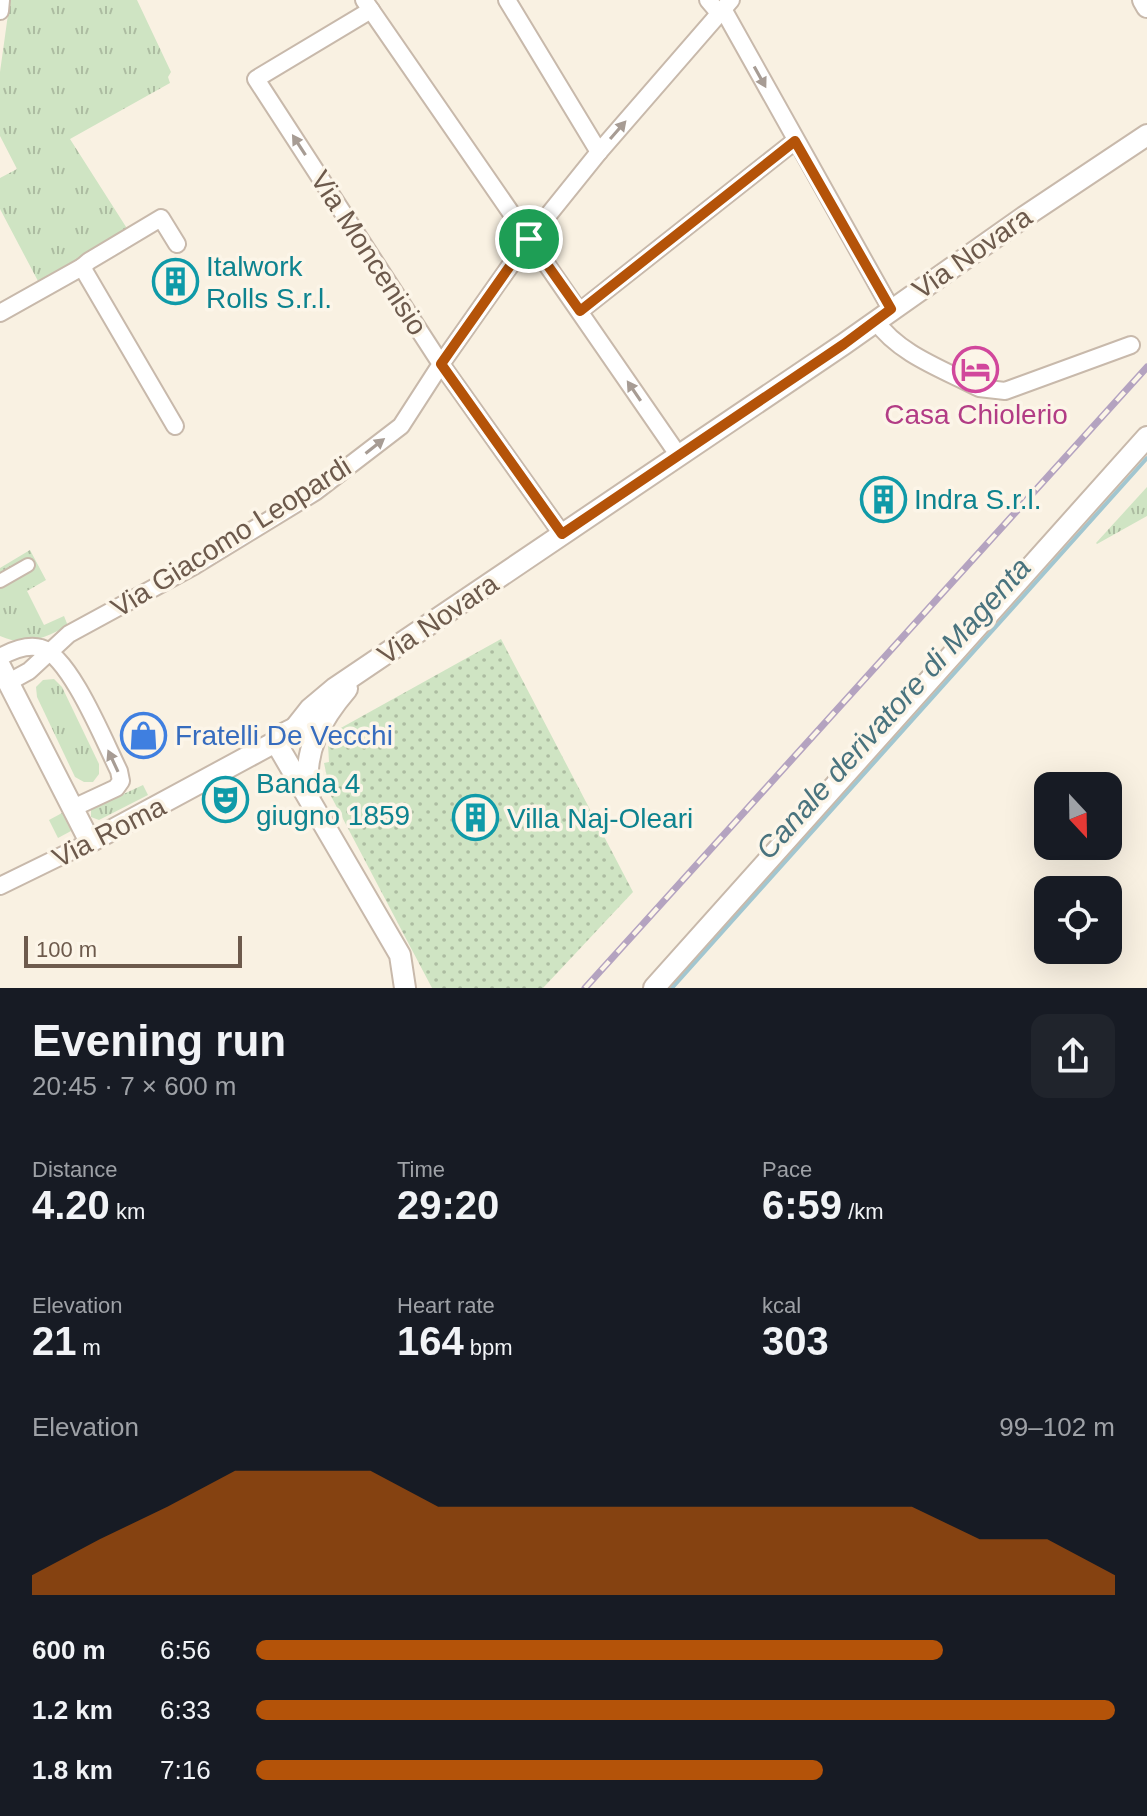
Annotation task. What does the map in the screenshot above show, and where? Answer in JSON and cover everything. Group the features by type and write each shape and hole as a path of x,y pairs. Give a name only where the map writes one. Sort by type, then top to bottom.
{"street":[{"path":"0,11 1,0"},
{"path":"507,0 599,152"},
{"path":"1143,0 1147,7"},
{"path":"367,5 679,456"},
{"name":"Via Moncenisio","path":"367,5 256,79 441,364 562,534"},
{"path":"720,6 795,141 883,315 884,333 905,349 979,388 993,391 1005,391 1131,345"},
{"name":"Via Giacomo Leopardi","path":"4,674 29,671 69,634 194,566 315,492 401,426 529,239 720,6"},
{"name":"Via Novara","path":"289,747 326,717 363,670 1147,135"},
{"path":"580,311 795,141"},
{"path":"0,313 161,218 177,244"},
{"path":"82,267 175,426"},
{"path":"654,988 1147,437"},
{"path":"0,581 28,565"},
{"path":"0,657 22,648 38,646 50,651 70,674 119,771 121,781 116,788 73,808"},
{"path":"4,674 90,842"},
{"path":"289,747 306,777 312,805 400,955 405,988"},
{"name":"Via Roma","path":"0,886 289,747"}],"green space":[{"path":"10,0 137,0 171,72 168,77 170,83 70,139 128,230 38,281 0,209 0,178 17,169 0,136 0,72"},
{"path":"1147,487 1147,516 1097,544 1096,543"},
{"path":"30,550 46,580 27,591 44,625 64,616 68,626 35,640 18,641 0,636 0,568"},
{"path":"501,639 633,892 543,988 432,988 322,779 327,777 324,763 329,762 328,744 333,742 330,734"},
{"path":"54,679 62,687 99,764 99,774 93,782 84,782 75,777 37,697 36,687 43,680"},
{"path":"143,785 148,795 99,820 91,817 91,809"},
{"path":"62,813 71,831 58,838 49,820"}],"waterway":[{"name":"Canale derivatore di Magenta","path":"672,988 1147,458"}],"railway":[{"path":"585,988 1147,367"}],"place":[{"name":"Italwork Rolls S.r.l.","path":"175,282"},
{"name":"Casa Chiolerio","path":"976,370"},
{"name":"Indra S.r.l.","path":"883,499"},
{"name":"Fratelli De Vecchi","path":"144,735"},
{"name":"Banda 4 giugno 1859","path":"225,799"},
{"name":"Villa Naj-Oleari","path":"476,818"}],"route":[{"path":"795,141 891,309 562,534 441,364 529,239 580,311 795,141"}]}
